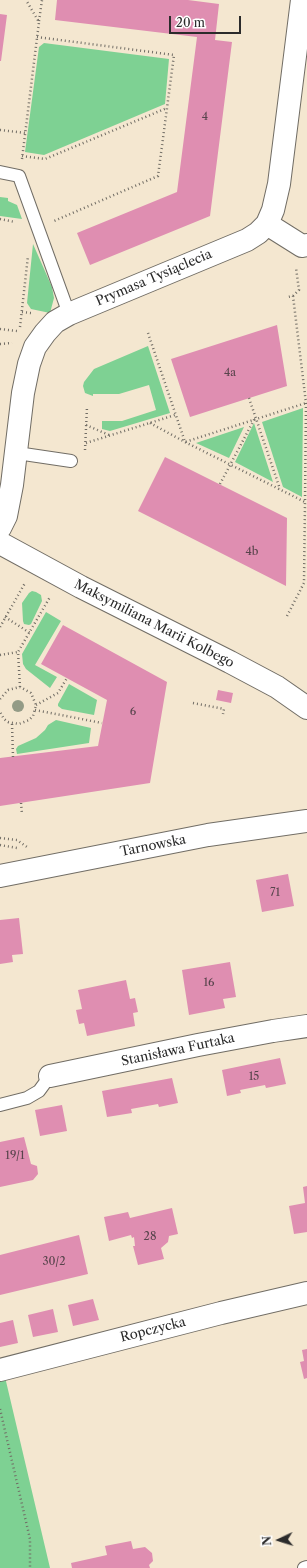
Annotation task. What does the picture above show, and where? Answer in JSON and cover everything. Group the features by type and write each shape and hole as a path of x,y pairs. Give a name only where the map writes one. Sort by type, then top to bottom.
{"street":[{"name":"Prymasa Tysiąclecia","path":"0,528 6,516 16,453 23,393 35,347 44,333 55,322 69,314 247,240 258,233 267,224 273,210 278,184 303,28 302,0"},
{"path":"267,224 303,254"},
{"name":"Maksymiliana Marii Kolbego","path":"0,543 81,587 244,669 277,687 307,708"},
{"name":"Tarnowska","path":"0,876 208,835 307,821"},
{"name":"Stanisława Furtaka","path":"50,1076 205,1044 307,1026"},
{"name":"Ropczycka","path":"0,1370 220,1313 307,1294"}],"lane":[{"path":"0,172 19,176 69,314"},
{"path":"16,453 71,461"},
{"path":"0,1105 27,1098 39,1091 50,1076"}],"path":[{"path":"26,0 39,22"},
{"path":"19,176 26,134 42,0"},
{"path":"37,38 174,55 158,176 52,222"},
{"path":"22,156 45,159 167,107"},
{"path":"0,130 26,134"},
{"path":"0,220 21,222"},
{"path":"0,329 19,332 28,249"},
{"path":"288,297 293,296 299,290 303,254"},
{"path":"287,616 304,583 306,402 293,296"},
{"path":"148,333 185,442"},
{"path":"0,344 18,343"},
{"path":"250,398 280,490"},
{"path":"185,442 306,402"},
{"path":"87,407 86,443 175,415"},
{"path":"220,484 256,418"},
{"path":"150,423 305,502"},
{"path":"86,425 109,435"},
{"path":"0,627 25,583"},
{"path":"20,687 18,652 50,596"},
{"path":"5,617 30,632"},
{"path":"0,655 18,652"},
{"path":"36,705 58,693 67,678"},
{"path":"0,699 8,690 20,687 31,693 36,705 35,710 29,720 24,723 12,724 4,719 0,714"},
{"path":"193,702 224,710 223,714"},
{"path":"35,710 102,723"},
{"path":"12,724 13,757"},
{"path":"21,803 22,814"},
{"path":"0,1409 30,1539 30,1568"}],"green space":[{"path":"44,43 169,59 165,104 44,155 25,152 39,47"},
{"path":"0,197 8,198 8,201 17,205 22,219 0,216"},
{"path":"33,244 52,287 54,298 50,313 31,309 27,303"},
{"path":"148,346 170,413 110,431 102,429 102,421 122,421 156,410 149,385 119,394 93,394 93,396 85,393 83,386 84,382 94,369"},
{"path":"303,408 302,497 283,487 262,422"},
{"path":"254,423 273,482 235,462"},
{"path":"244,427 229,458 196,443"},
{"path":"32,591 41,595 42,601 31,624 29,625 24,624 23,621 22,603"},
{"path":"46,612 61,621 35,665 57,677 50,688 26,669 23,664 22,654"},
{"path":"69,684 97,700 94,715 62,709 58,706"},
{"path":"56,720 91,728 89,743 17,754 16,749 18,746 36,738 48,725"},
{"path":"5,1377 50,1568 0,1568 0,1379"}],"building":[{"path":"57,0 188,0 219,4 215,40 232,42 210,216 90,265 77,233 177,192 197,37 55,20"},
{"path":"0,14 7,15 1,61 0,61"},
{"path":"277,325 287,386 190,417 171,359"},
{"path":"165,457 287,518 286,586 138,511"},
{"path":"63,625 167,682 150,783 0,806 0,758 98,746 107,700 41,664"},
{"path":"218,690 233,693 231,703 216,700"},
{"path":"288,874 294,906 262,912 256,880"},
{"path":"19,918 23,954 12,955 13,962 0,964 0,920"},
{"path":"230,962 236,997 223,999 225,1008 189,1015 182,970"},
{"path":"126,980 130,999 135,998 138,1012 133,1013 135,1026 87,1036 84,1023 79,1024 76,1010 82,1009 78,990"},
{"path":"280,1058 286,1084 266,1088 265,1085 240,1090 241,1093 227,1096 222,1070"},
{"path":"172,1078 178,1103 159,1107 158,1104 131,1109 132,1113 107,1117 102,1091"},
{"path":"62,1105 67,1131 40,1136 35,1110"},
{"path":"24,1137 31,1164 37,1166 38,1174 33,1180 0,1187 0,1142"},
{"path":"307,1186 307,1232 294,1234 289,1206 305,1203 303,1187"},
{"path":"172,1208 178,1234 169,1236 168,1242 161,1248 164,1259 138,1265 133,1246 135,1246 134,1237 132,1238 131,1235 109,1241 104,1217 128,1212 130,1218"},
{"path":"79,1235 88,1274 0,1295 0,1255"},
{"path":"93,1299 99,1320 73,1326 68,1305"},
{"path":"53,1309 58,1332 33,1337 28,1315"},
{"path":"13,1320 18,1343 0,1347 0,1323"},
{"path":"307,1349 307,1378 304,1379 300,1362 304,1361 302,1350"},
{"path":"131,1541 133,1549 145,1547 152,1553 153,1561 149,1565 150,1568 72,1568 71,1563 107,1555 105,1546"}]}
